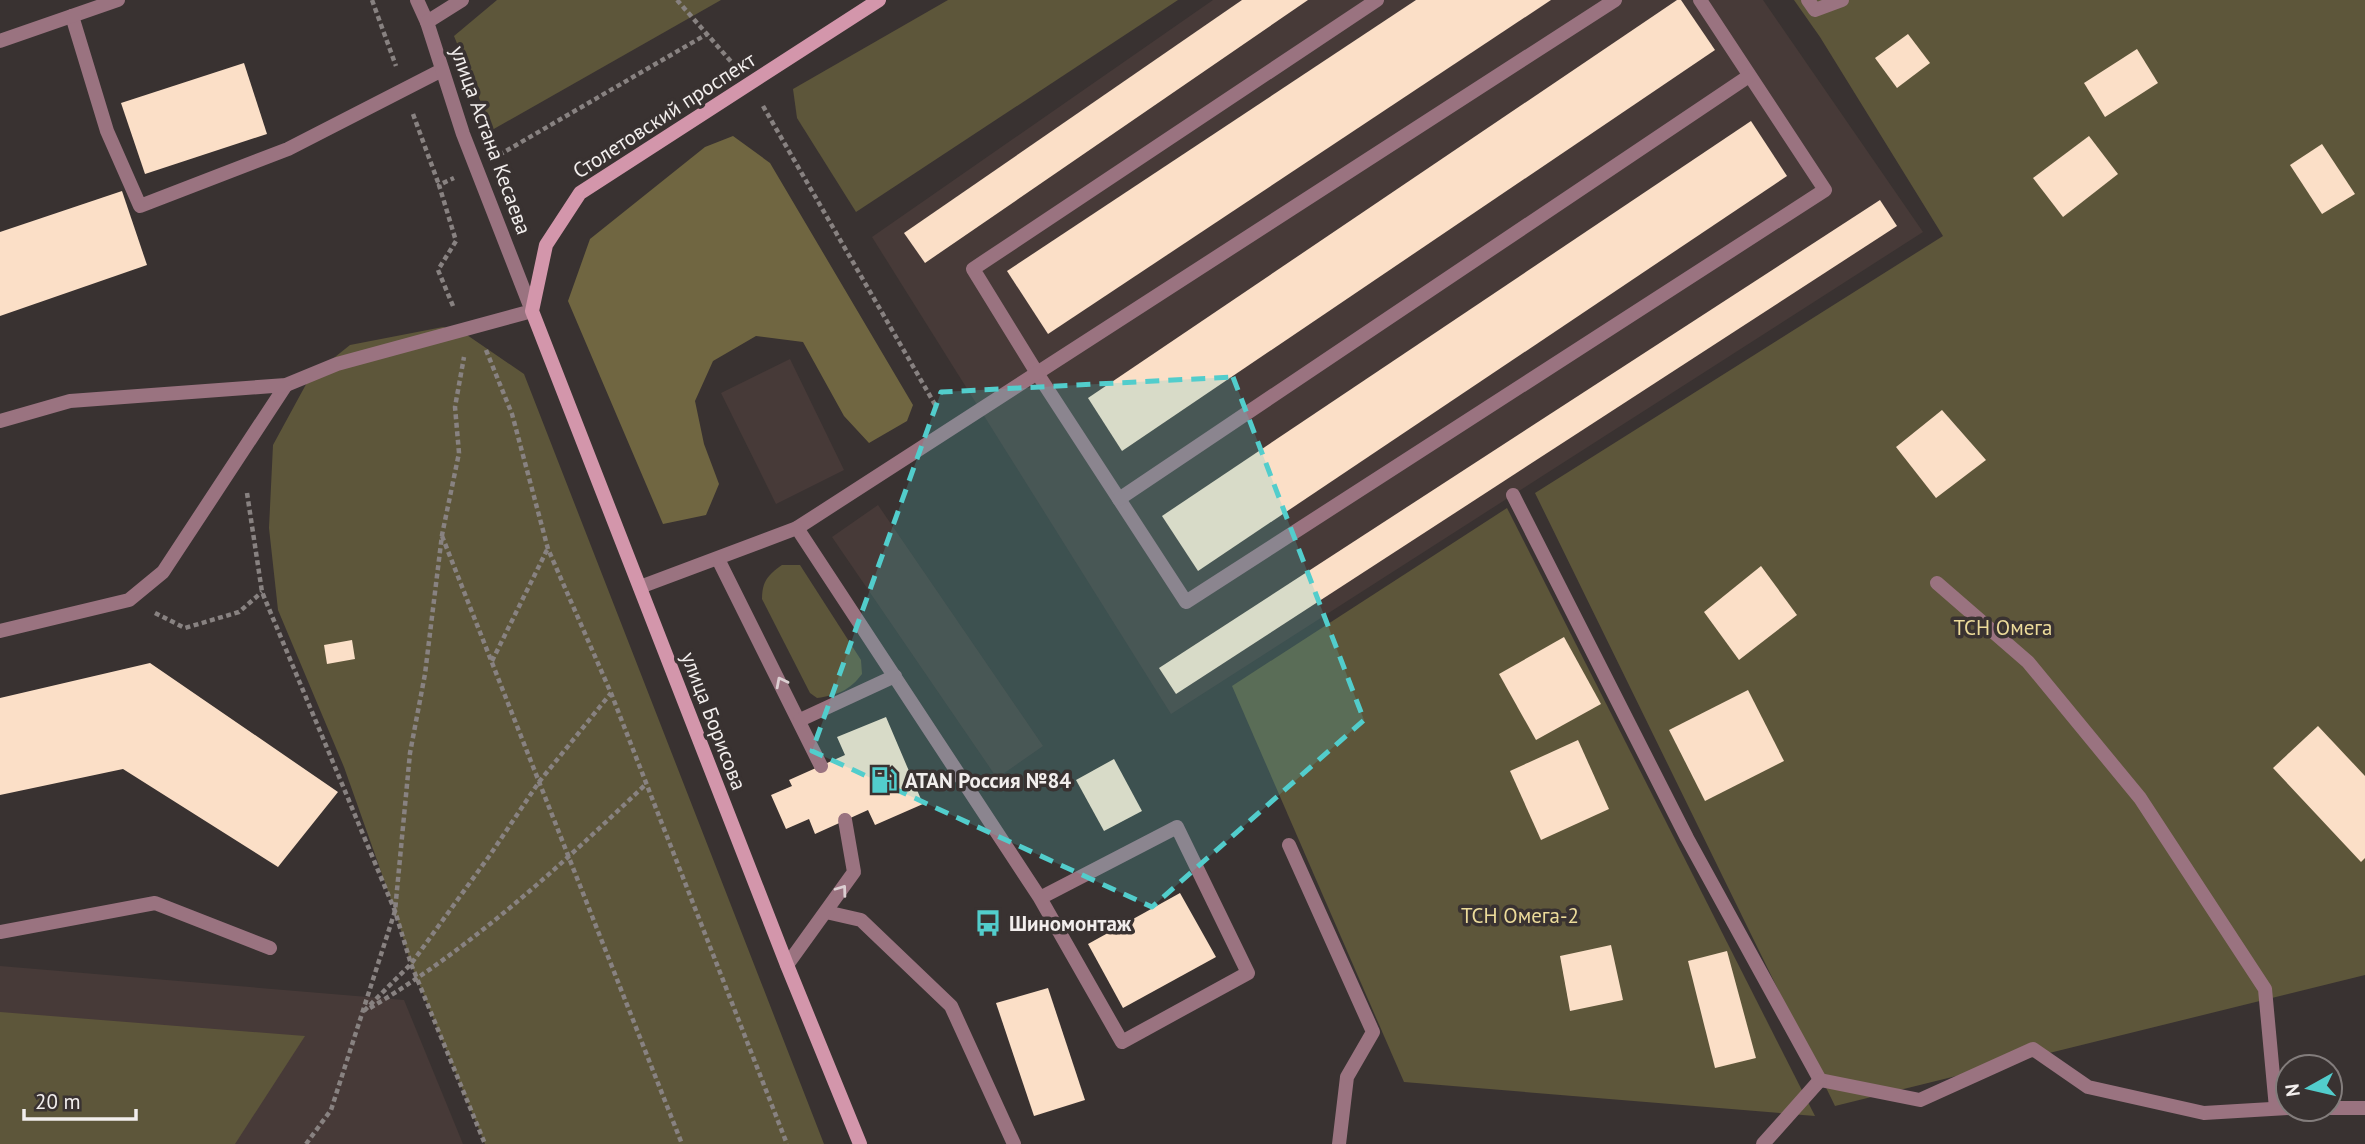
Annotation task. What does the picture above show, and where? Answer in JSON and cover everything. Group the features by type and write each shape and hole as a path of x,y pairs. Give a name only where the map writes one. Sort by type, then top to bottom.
{"main road":[{"name":"Столетовский проспект","path":"532,311 546,245 580,193 879,0"},
{"name":"улица Борисова","path":"532,311 787,965 860,1144"}],"street":[{"name":"улица Астана Кесаева","path":"417,0 532,311"},
{"path":"427,22 462,0"},
{"path":"1377,0 974,269 1037,373 1186,603 1825,190 1700,0"},
{"path":"640,587 797,528 1615,0"},
{"path":"1808,0 1815,10 1842,0"},
{"path":"0,41 113,1"},
{"path":"72,16 107,131 140,206 288,149 442,70"},
{"path":"1119,499 1749,76"},
{"path":"0,421 70,401 286,385 337,364 532,311"},
{"path":"0,631 129,600 163,572 286,385"},
{"path":"1513,495 1687,838 1820,1080 1920,1100 2033,1049 2088,1087 2204,1113 2274,1109"},
{"path":"797,528 1040,898 1122,1042 1248,973 1177,827 1040,898"},
{"path":"718,559 821,766"},
{"path":"1937,583 2028,662 2140,798 2264,989 2274,1055"},
{"path":"800,720 895,676"},
{"path":"787,965 855,872 845,820"},
{"path":"1289,845 1373,1032 1347,1077 1339,1144"},
{"path":"0,932 155,903 270,948"},
{"path":"826,912 860,920 951,1006 1014,1144"},
{"path":"1763,1144 1820,1080"},
{"path":"2344,1108 2365,1108"}],"path":[{"path":"677,0 750,83 950,430"},
{"path":"464,330 438,270 456,241 439,186 477,168 707,34"},
{"path":"484,345 512,414 548,549 611,694 787,1144"},
{"path":"306,1144 331,1110 395,911 410,753 425,674 442,536 459,453 455,407 465,347"},
{"path":"241,454 262,592 395,911 411,964 485,1144"},
{"path":"442,536 682,1144"},
{"path":"491,662 548,549"},
{"path":"129,600 185,628 239,612 262,592"},
{"path":"363,1012 411,964 539,782 611,694"},
{"path":"363,1012 418,979 508,911 646,785"}],"highlighted area":[{"path":"1233,377 1364,720 1152,907 812,751 941,392"}],"shaded area":[{"path":"1213,0 1763,0 1923,232 1171,714 872,237"},
{"path":"733,136 770,163 913,405 907,421 869,443 844,416 803,342 756,336 713,361 695,401 704,444 719,484 706,515 663,524 568,301 590,239 705,147"},
{"path":"790,359 844,470 776,504 721,393"},
{"path":"878,505 1043,746 997,778 832,537"},
{"path":"0,966 404,1000 463,1144 0,1144"}],"green space":[{"path":"497,0 721,0 492,130 454,36"},
{"path":"948,0 1178,0 856,212 797,118 793,89"},
{"name":"ТСН Омега","path":"1794,0 2365,0 2365,975 1835,1106 1535,493 1943,236 1820,37"},
{"path":"443,327 467,335 524,374 824,1144 485,1144 411,964 344,767 278,610 269,528 273,445 310,377 350,345"},
{"name":"ТСН Омега-2","path":"1507,508 1815,1116 1404,1082 1232,686"},
{"path":"782,565 800,565 861,660 862,674 843,691 817,698 810,693 762,599 767,579"},
{"path":"0,1012 305,1036 235,1144 0,1144"}],"building":[{"path":"1242,0 1308,0 925,263 904,233"},
{"path":"1416,0 1551,0 1048,334 1007,271"},
{"path":"1677,0 1681,0 1715,50 1122,451 1088,398"},
{"path":"1908,34 1930,63 1897,88 1875,58"},
{"path":"2137,49 2158,83 2105,117 2084,83"},
{"path":"244,63 267,134 145,174 121,103"},
{"path":"1751,121 1787,176 1198,571 1162,516"},
{"path":"2089,136 2118,174 2063,217 2033,178"},
{"path":"2322,144 2355,194 2322,214 2290,165"},
{"path":"122,191 147,265 0,316 0,232"},
{"path":"1880,200 1897,226 1176,694 1159,668"},
{"path":"1942,410 1986,460 1936,498 1896,447"},
{"path":"1761,566 1797,615 1739,660 1704,612"},
{"path":"1564,637 1601,704 1536,740 1499,674"},
{"path":"352,640 355,659 327,664 324,645"},
{"path":"150,663 338,792 278,867 123,769 0,795 0,698"},
{"path":"1748,690 1784,761 1705,801 1669,730"},
{"path":"886,717 923,804 875,825 868,810 815,834 809,819 786,829 771,795 792,786 789,780 845,755 837,737"},
{"path":"2318,726 2365,776 2365,858 2361,862 2273,768"},
{"path":"1578,740 1609,809 1541,840 1510,771"},
{"path":"1114,759 1142,811 1104,831 1076,780"},
{"path":"1180,893 1216,957 1123,1008 1088,944"},
{"path":"1611,945 1623,1000 1570,1011 1560,956"},
{"path":"1727,951 1756,1058 1715,1068 1688,961"},
{"path":"1048,988 1085,1100 1034,1116 996,1003"}],"place":[{"name":"ATAN Россия №84","path":"884,780"},
{"name":"Шиномонтаж","path":"988,923"}]}
